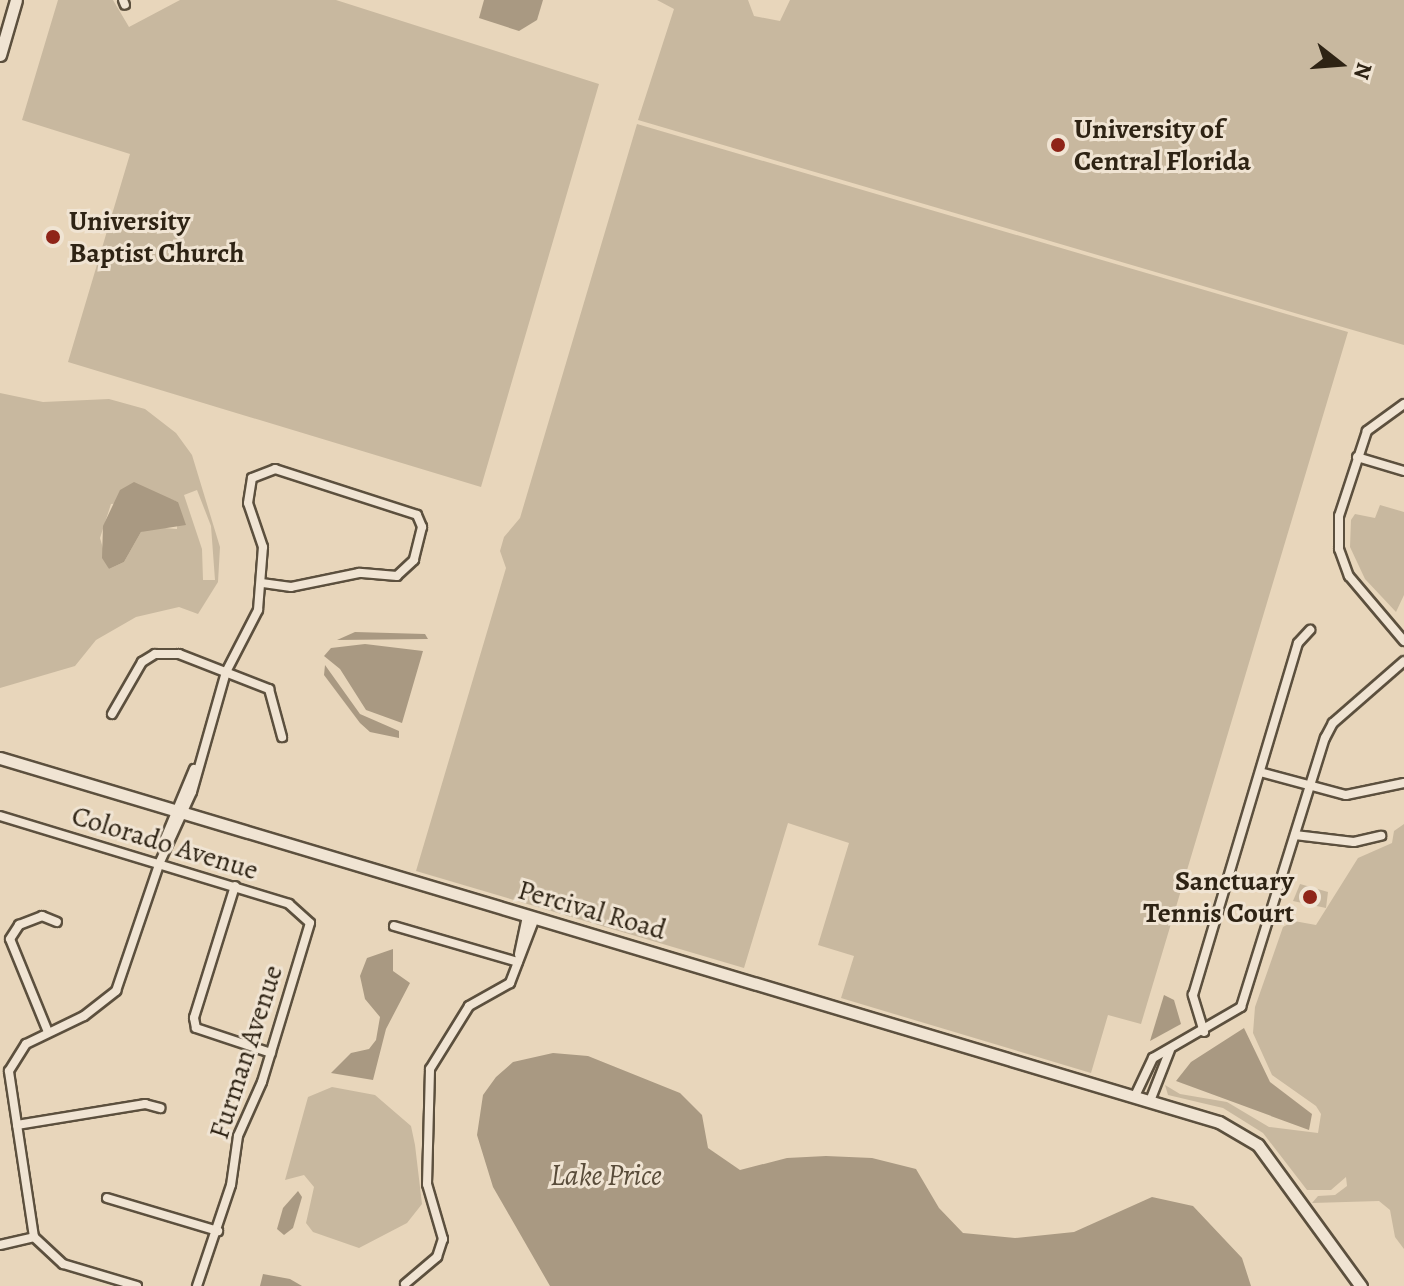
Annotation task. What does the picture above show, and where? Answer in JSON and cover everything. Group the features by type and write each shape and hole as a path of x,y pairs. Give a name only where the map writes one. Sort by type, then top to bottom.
{"street":[{"path":"0,55 16,0"},
{"path":"1404,404 1375,421 1357,457 1339,516 1339,549 1349,576 1404,641"},
{"path":"1357,457 1404,471"},
{"path":"137,1286 63,1264 34,1237 9,1071 26,1044 84,1016 116,991 226,672 258,610 263,583 263,547 248,503 252,478 275,469 406,509 417,515 422,527 414,560 397,576 359,573 291,587 263,583"},
{"path":"1204,1032 1193,995 1298,643 1310,630"},
{"path":"112,714 142,662 155,654 179,654 269,689 282,737"},
{"path":"1135,1096 1153,1058 1204,1032 1241,1007 1250,989 1295,835 1333,723 1404,661"},
{"name":"Percival Road","path":"0,758 1237,1129 1258,1145 1361,1286"},
{"path":"1260,772 1346,795 1404,783"},
{"name":"Colorado Avenue","path":"1,819 289,904 310,923"},
{"path":"1295,835 1354,842 1381,836"},
{"path":"235,886 194,1018 196,1028 271,1053"},
{"path":"48,1032 10,939 19,925 42,916 57,922"},
{"path":"405,1284 437,1257 443,1239 427,1184 424,1153 430,1069 469,1006 510,983 531,917"},
{"name":"Furman Avenue","path":"197,1286 218,1231 238,1136 271,1053 310,923"},
{"path":"394,926 518,962"},
{"path":"1150,1101 1173,1046"},
{"path":"17,1125 145,1104 160,1108"},
{"path":"107,1198 218,1231"},
{"path":"0,1245 34,1237"}],"shaded area":[{"path":"58,0 113,0 129,27 180,0 336,0 599,84 481,487 68,362 130,154 22,120"},
{"name":"University of Central Florida","path":"657,0 748,0 754,16 780,21 790,0 1404,0 1404,345 638,120 674,9"},
{"path":"637,124 1348,332 1141,1024 1108,1015 1091,1073 841,998 854,956 818,945 849,843 788,823 744,968 416,871 506,568 500,551 504,537 520,518"},
{"path":"0,393 43,402 109,399 145,409 176,433 192,455 220,547 218,582 198,614 179,607 136,617 96,640 75,666 0,688","holes":["197,490 211,526 215,580 203,580 202,549 184,495","170,499 178,502 177,529 151,527 141,532 124,562 109,569 100,538 111,504"]},
{"path":"1380,505 1404,512 1404,595 1396,612 1365,579 1350,547 1351,520 1355,514 1375,518"},
{"path":"1404,824 1404,1249 1395,1237 1390,1210 1379,1201 1312,1203 1318,1196 1335,1195 1347,1186 1346,1177 1331,1190 1307,1190 1263,1133 1223,1108 1168,1095 1165,1085 1180,1094 1227,1102 1269,1127 1318,1133 1321,1114 1316,1106 1272,1075 1253,1033 1255,1007 1283,927 1294,921 1316,925 1358,858 1392,843 1394,831"},
{"name":"Sanctuary Tennis Court","path":"1300,884 1328,892 1326,908 1293,901"},
{"path":"332,1087 375,1095 411,1126 415,1145 422,1204 407,1223 359,1248 313,1232 306,1223 314,1187 304,1175 285,1180 308,1097"}],"water":[{"path":"484,0 543,0 537,20 519,31 479,18"},
{"path":"134,482 178,502 186,525 141,532 124,562 109,569 102,558 103,526 120,490"},
{"path":"355,632 425,634 428,639 337,640"},
{"path":"365,644 423,651 402,723 366,710 340,669 324,656 331,648"},
{"path":"325,665 360,714 399,731 399,738 370,732 360,723 324,675"},
{"path":"393,949 393,971 410,983 386,1029 373,1080 331,1073 351,1053 369,1049 376,1040 380,1017 365,999 360,976 367,958"},
{"path":"1164,995 1174,1000 1181,1024 1150,1041"},
{"path":"1244,1028 1270,1082 1312,1114 1309,1130 1176,1081 1191,1062"},
{"name":"Lake Price","path":"553,1053 588,1056 680,1093 702,1115 708,1148 740,1170 787,1158 826,1156 872,1158 916,1169 939,1208 963,1233 1015,1238 1074,1232 1152,1197 1193,1206 1242,1258 1251,1286 550,1286 493,1187 477,1135 483,1095 496,1077 513,1062"},
{"path":"298,1191 302,1197 293,1228 284,1235 277,1229 283,1208"},
{"path":"263,1274 290,1279 302,1286 260,1286"}],"place":[{"name":"University of Central Florida","path":"1058,145"},
{"name":"University Baptist Church","path":"53,237"},
{"name":"Sanctuary Tennis Court","path":"1310,897"}]}
